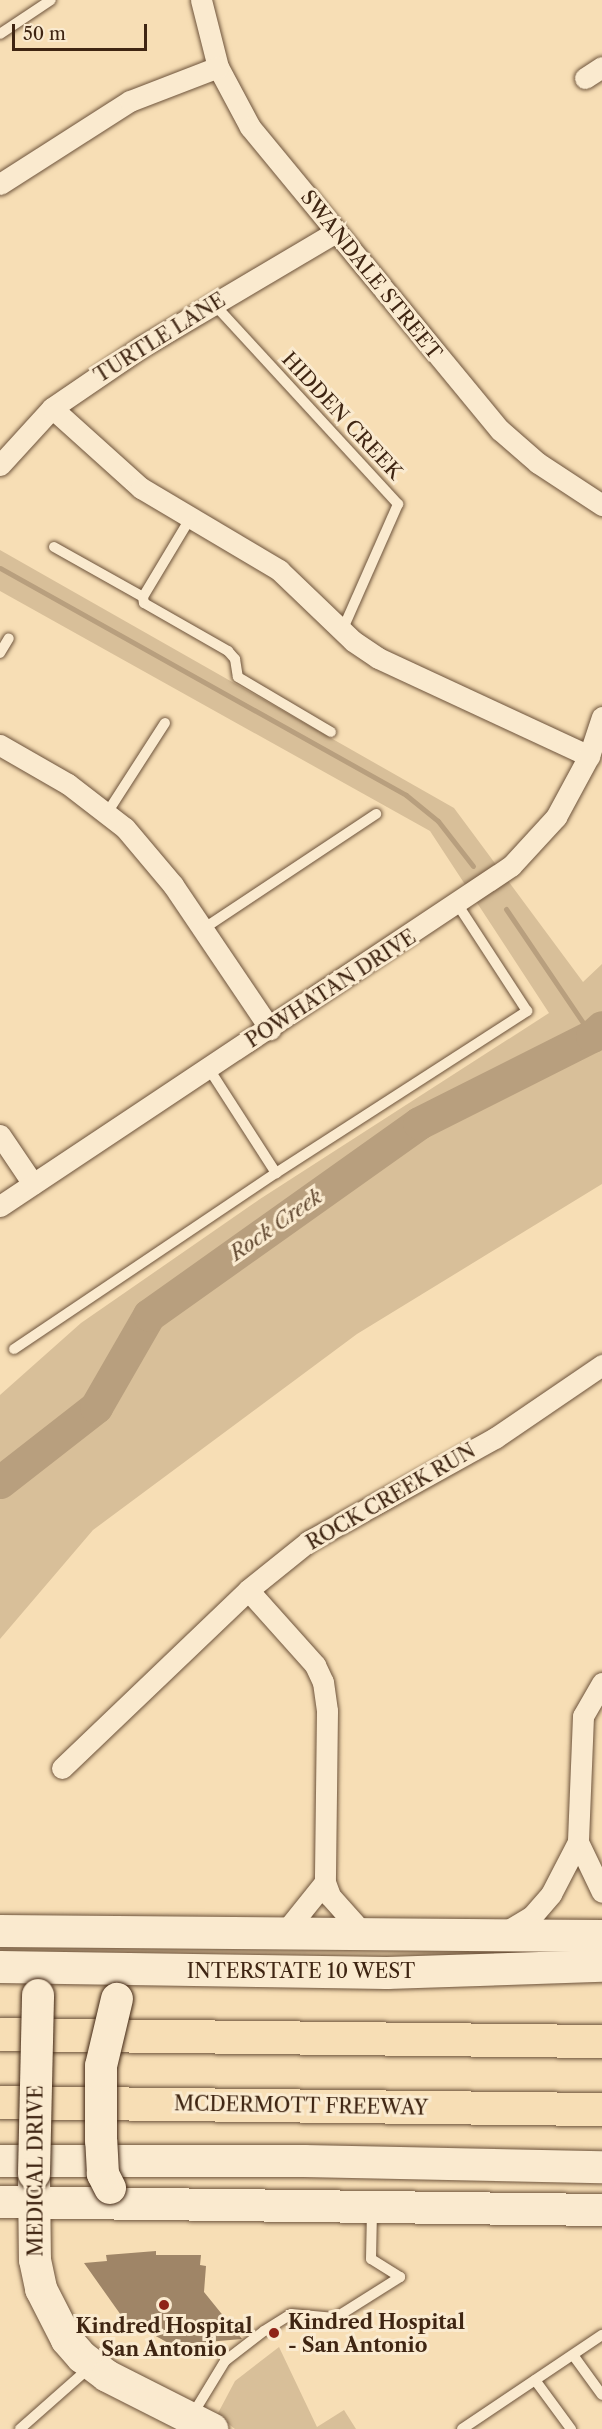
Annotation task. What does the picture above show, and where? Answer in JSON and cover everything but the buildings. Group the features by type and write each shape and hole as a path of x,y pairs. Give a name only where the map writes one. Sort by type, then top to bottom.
{"highway":[{"path":"0,2034 602,2041"},
{"name":"MCDERMOTT FREEWAY","path":"0,2102 602,2109"}],"main road":[{"path":"0,1931 602,1936"},
{"name":"INTERSTATE 10 WEST","path":"0,1967 38,1981 166,1970 476,1972 602,1965"},
{"path":"141,2204 110,2188 103,2175 101,2066 117,1999 129,1986 166,1970"},
{"name":"MEDICAL DRIVE","path":"38,1981 34,2188 35,2260 41,2289 55,2323 92,2365 129,2390 201,2423"},
{"path":"0,2161 304,2161 602,2167"},
{"path":"0,2202 34,2188 141,2204 602,2210"}],"street":[{"name":"SWANDALE STREET","path":"201,0 218,67 250,127 500,430 538,463 602,505"},
{"path":"0,184 130,101 218,67"},
{"name":"TURTLE LANE","path":"0,465 52,408 143,346 336,232"},
{"path":"52,408 141,488 279,570 342,632 378,658 588,756"},
{"name":"POWHATAN DRIVE","path":"0,1206 458,905 511,866 535,843 556,817 588,756 602,717"},
{"path":"0,746 68,784 107,813 146,851 203,929 270,1029"},
{"path":"0,1135 33,1184"},
{"name":"ROCK CREEK RUN","path":"62,1768 248,1590 309,1541 495,1438 602,1365"},
{"path":"248,1590 315,1665 323,1682 327,1711 325,1882 330,1896 364,1934"},
{"path":"501,1935 532,1916 551,1894 578,1842 584,1716 602,1683"},
{"path":"578,1842 602,1892"},
{"path":"284,1933 325,1882"}],"lane":[{"path":"0,34 51,0"},
{"name":"HIDDEN CREEK","path":"214,304 398,504 342,632"},
{"path":"191,517 143,597 144,603 228,651 235,659 238,677 331,732"},
{"path":"54,548 143,597"},
{"path":"0,653 9,638"},
{"path":"107,813 165,723"},
{"path":"203,929 376,814"},
{"path":"14,1349 276,1173 527,1011 458,905"},
{"path":"209,1069 276,1173"},
{"path":"201,2423 225,2361 264,2331 291,2314 335,2318 400,2277 371,2259 372,2207"},
{"path":"462,2429 602,2335"},
{"path":"573,2355 602,2395"},
{"path":"20,2429 92,2365"},
{"path":"535,2380 571,2429"}],"shaded area":[{"path":"0,550 454,808 583,982 602,964 602,1184 357,1334 93,1530 0,1639 0,1395 81,1323 260,1199 549,1013 430,831 0,591"},
{"path":"279,2347 317,2427 344,2410 356,2429 235,2429 217,2415 235,2381"}],"waterway":[{"path":"0,568 406,795 438,821 473,866"},
{"path":"506,909 592,1036"},
{"name":"Rock Creek","path":"0,1482 96,1407 149,1315 419,1123 592,1036 602,1027"}],"place":[{"name":"Kindred Hospital San Antonio","path":"164,2305"},
{"name":"Kindred Hospital - San Antonio","path":"274,2333"}]}
